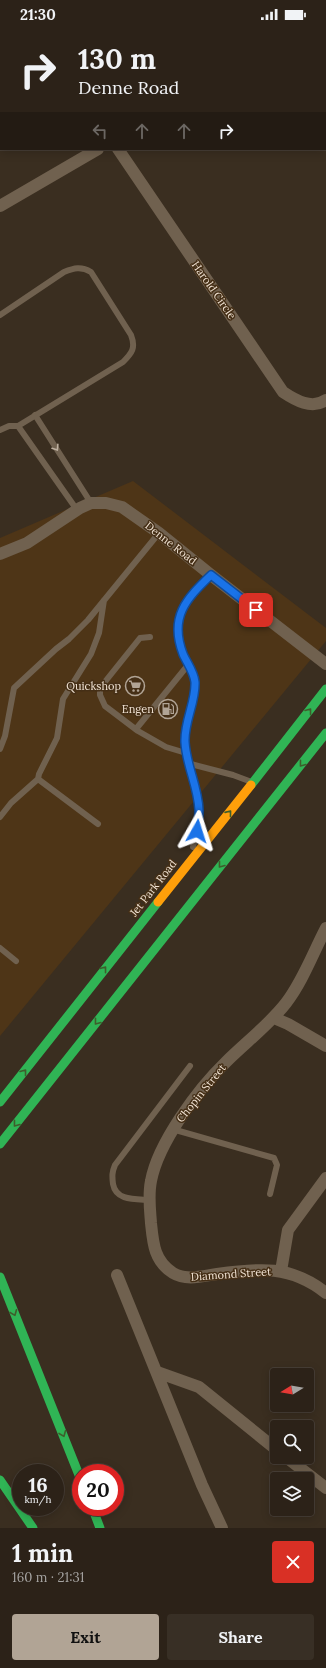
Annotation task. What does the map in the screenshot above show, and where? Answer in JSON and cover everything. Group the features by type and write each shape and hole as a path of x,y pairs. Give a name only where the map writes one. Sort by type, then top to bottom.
{"main road":[{"name":"Jet Park Road","path":"0,1102 326,689"},
{"path":"0,1144 326,733"},
{"path":"0,1277 75,1464"},
{"path":"0,1480 33,1528"},
{"path":"95,1516 100,1528"}],"street":[{"path":"0,206 96,150"},
{"name":"Harold Circle","path":"119,150 283,392 295,400 308,404 322,403 326,400"},
{"path":"0,554 27,543 77,510 91,503"},
{"name":"Denne Road","path":"91,503 122,507 159,532 211,575 326,664"},
{"name":"Chopin Street","path":"160,1262 154,1251 150,1200 153,1174 164,1145 172,1129 212,1076 274,1018 287,1001 326,928"},
{"path":"274,1018 288,1024 326,1046"},
{"path":"281,1271 288,1230 326,1178"},
{"name":"Diamond Street","path":"160,1262 173,1273 190,1278 247,1271 281,1271 297,1275 316,1285 326,1293"},
{"path":"117,1275 202,1485 222,1528"},
{"path":"157,1372 199,1387 270,1444"},
{"path":"295,1464 326,1488"}],"lane":[{"path":"0,315 64,272 82,267 91,272 133,339 134,349 123,362 18,426 9,426 0,430"},
{"path":"34,415 91,503"},
{"path":"18,426 77,510"},
{"path":"0,748 5,736 14,688 88,620 159,532"},
{"path":"189,861 197,831 199,810 196,792 187,763 186,753 186,730 194,693 195,680 179,644 178,623 181,611 191,595 211,575"},
{"path":"0,817 11,803 38,779 57,738 63,699 91,654 99,633 105,599"},
{"path":"150,637 140,638 100,688 100,695 105,706 136,729 166,747 186,753"},
{"path":"136,729 188,665"},
{"path":"187,763 233,775 253,783"},
{"path":"38,779 98,824"},
{"path":"0,948 16,961"},
{"path":"150,1200 129,1199 119,1196 116,1192 111,1174 115,1165 190,1066"},
{"path":"172,1129 274,1158 277,1165 270,1194"}],"shaded area":[{"path":"133,481 326,628 326,641 0,1036 0,538"}],"traffic: fast":[{"path":"251,785 326,689"},
{"path":"0,1144 326,733"},
{"path":"0,1102 158,902"},
{"path":"0,1277 75,1464"},
{"path":"0,1480 33,1528"},
{"path":"95,1516 100,1528"}],"traffic: slow":[{"path":"158,902 251,785"}],"place":[{"name":"Quickshop","path":"135,686"},
{"name":"Engen","path":"168,709"}],"route":[{"path":"197,831 199,810 196,792 187,763 185,740 195,680 179,644 178,623 181,611 191,595 211,575 256,610"}]}
